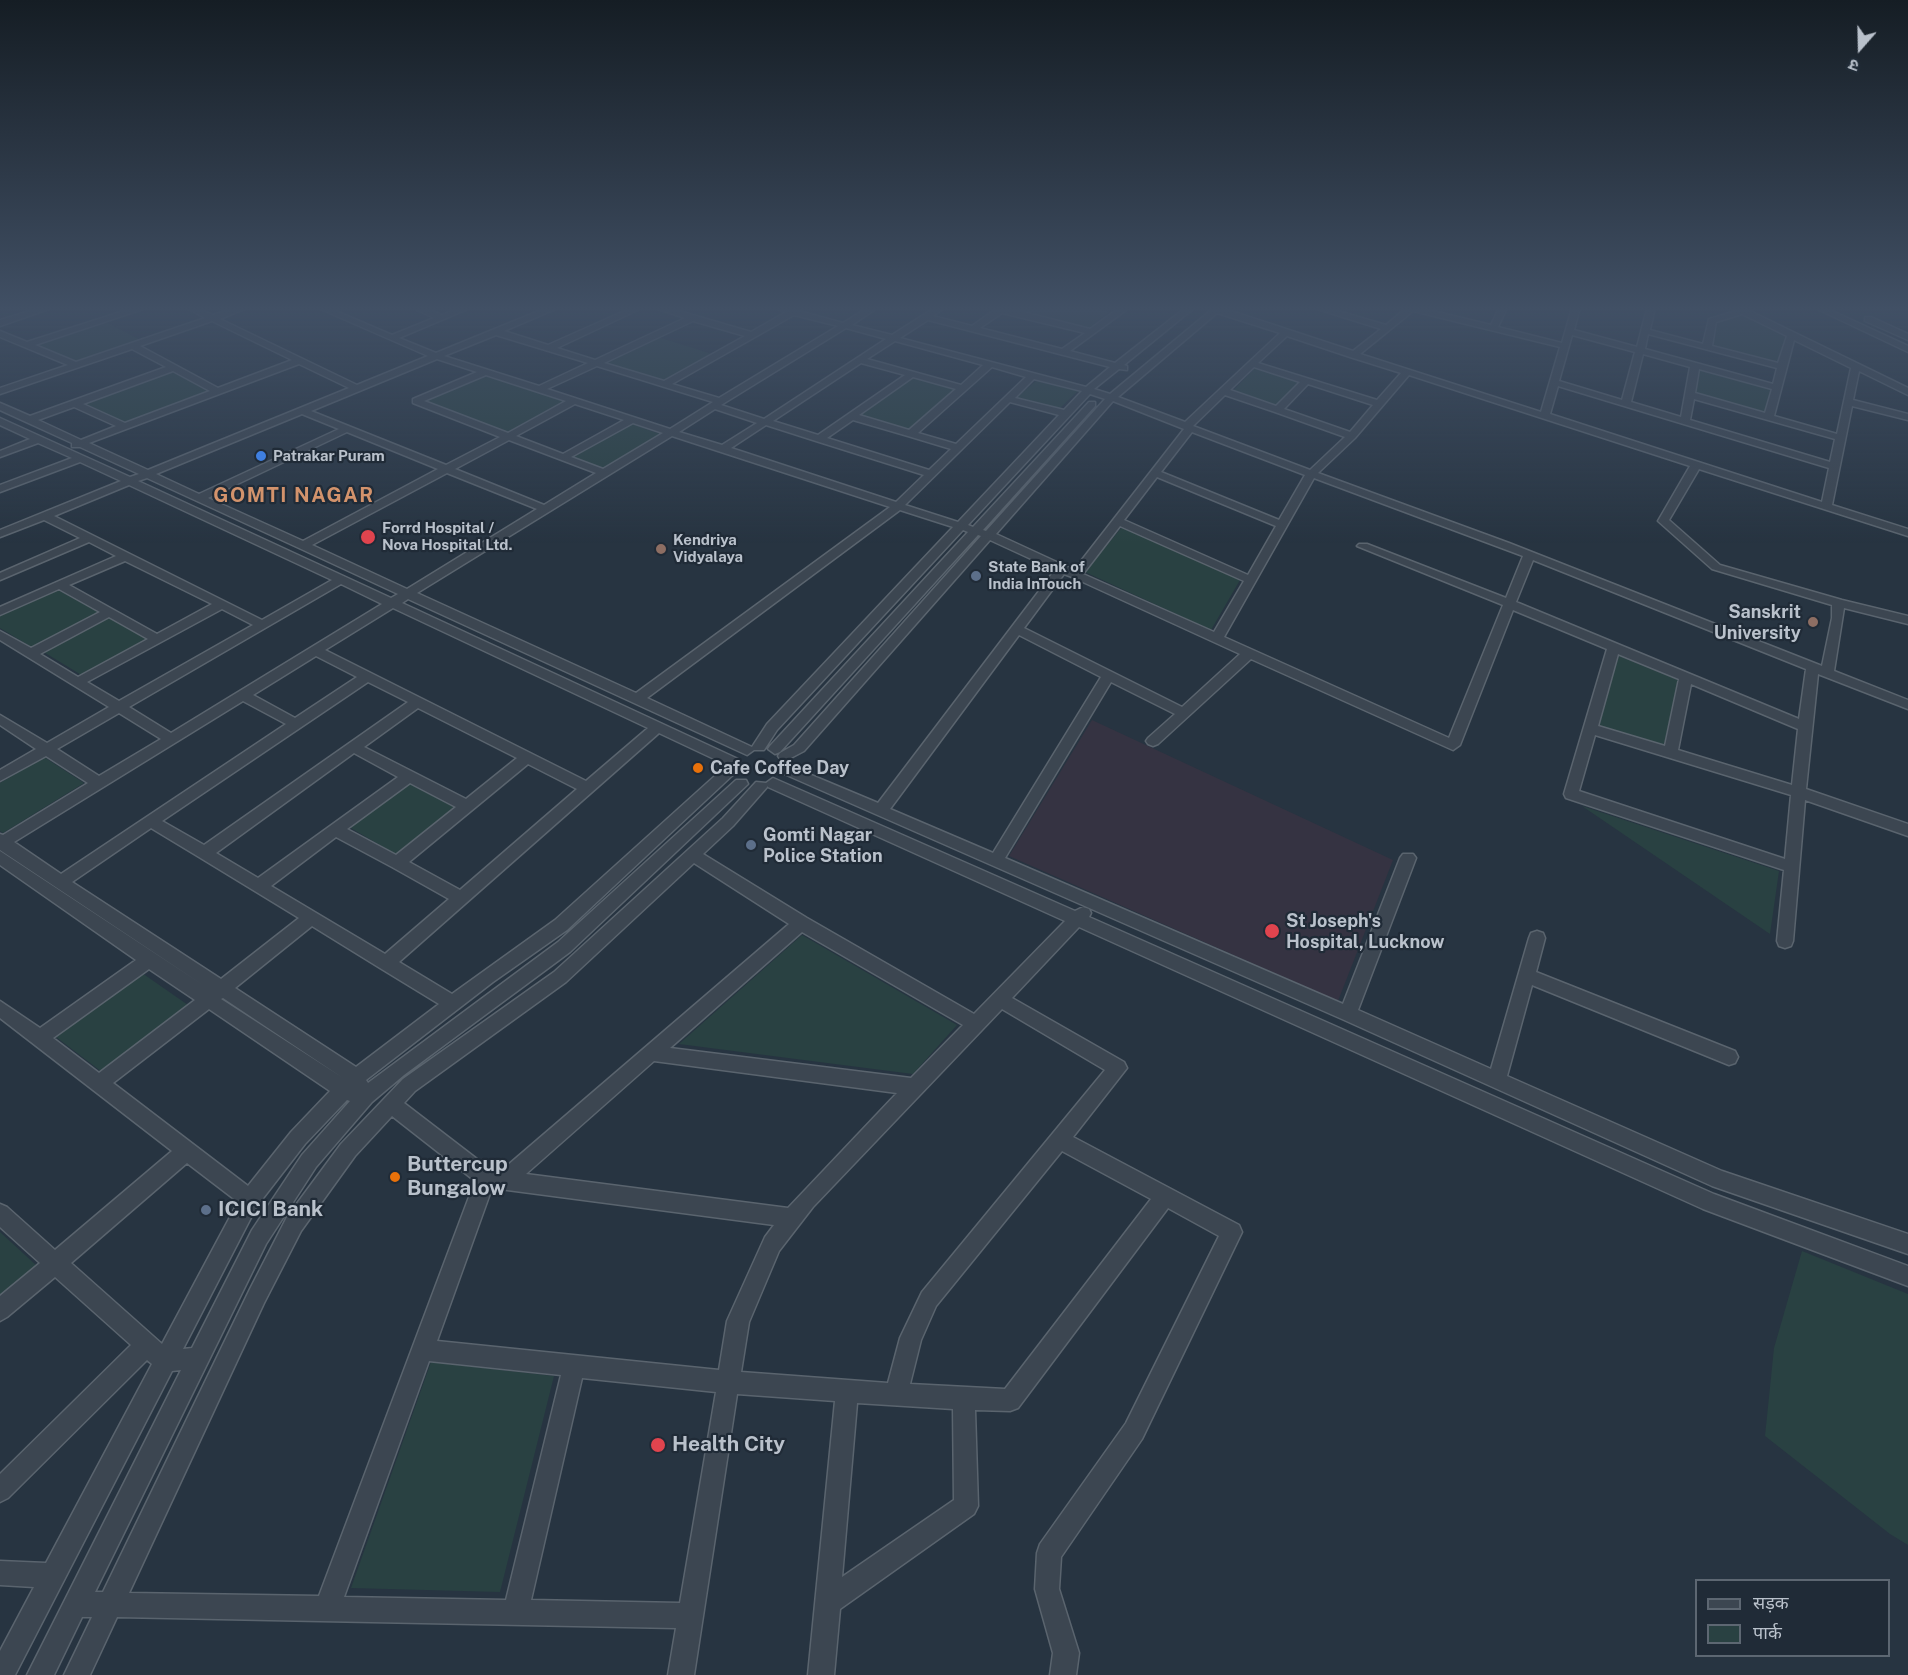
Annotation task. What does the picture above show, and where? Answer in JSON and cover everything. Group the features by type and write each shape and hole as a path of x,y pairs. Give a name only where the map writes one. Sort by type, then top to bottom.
{"street":[{"path":"29,420 122,386"},
{"path":"207,386 218,392"},
{"path":"62,450 233,386"},
{"path":"0,524 303,411 354,386"},
{"path":"142,472 354,386"},
{"path":"452,386 416,401 604,473"},
{"path":"531,386 960,528 988,535 1453,746 1529,555"},
{"path":"540,389 546,386"},
{"path":"671,386 765,422 931,474"},
{"path":"1,846 99,783 747,386"},
{"path":"722,450 819,386"},
{"path":"819,439 895,386"},
{"path":"956,386 963,388"},
{"path":"638,699 897,507 1022,386"},
{"path":"1075,386 1529,555 1908,705"},
{"path":"77,1675 294,1224 348,1150 409,1085 446,1056 560,977 728,822 748,777 753,748 1094,386"},
{"path":"1,1675 250,1199 298,1138 349,1084 453,1003 561,925 748,777 799,748 988,535 1114,386"},
{"path":"782,758 974,531 1118,386"},
{"path":"1076,575 1188,427 1229,386"},
{"path":"1278,410 1301,386"},
{"path":"1322,386 1379,404"},
{"path":"1217,638 1311,474 1352,436 1395,386"},
{"path":"1450,386 1696,465 1908,528"},
{"path":"1455,386 1908,533"},
{"path":"1545,415 1553,386"},
{"path":"1568,386 1835,467"},
{"path":"1626,404 1631,386"},
{"path":"1685,422 1691,386"},
{"path":"1769,418 1777,388 1770,386"},
{"path":"1827,505 1851,386"},
{"path":"911,434 963,388"},
{"path":"1224,391 1352,436"},
{"path":"1690,394 1841,438"},
{"path":"1009,399 1066,414"},
{"path":"303,546 574,401"},
{"path":"1848,402 1908,417"},
{"path":"74,403 125,427"},
{"path":"0,406 638,699 782,758 880,811 1348,1014 1719,1179 1908,1244"},
{"path":"303,411 545,510"},
{"path":"851,417 958,448"},
{"path":"564,457 631,420"},
{"path":"1,422 657,727 748,777 1077,919 1710,1202 1908,1276"},
{"path":"199,498 346,429"},
{"path":"0,454 39,439"},
{"path":"2,487 79,459"},
{"path":"1696,465 1663,521 1716,567 1838,603 1908,620"},
{"path":"1155,473 1282,525"},
{"path":"0,534 45,516 123,479"},
{"path":"45,516 263,624"},
{"path":"1118,521 1250,580"},
{"path":"0,577 90,538"},
{"path":"1364,546 1805,726"},
{"path":"0,611 126,556"},
{"path":"880,811 1062,568"},
{"path":"0,776 340,580"},
{"path":"60,585 158,639"},
{"path":"1785,941 1805,726 1820,670 1838,618 1838,603"},
{"path":"78,682 222,604"},
{"path":"30,653 109,612"},
{"path":"1017,629 1184,713"},
{"path":"0,635 171,739"},
{"path":"1614,647 1571,794 1792,867"},
{"path":"315,651 586,787"},
{"path":"1153,741 1250,653"},
{"path":"996,861 1109,675"},
{"path":"60,882 366,676"},
{"path":"1670,753 1686,677"},
{"path":"243,695 296,724"},
{"path":"204,853 417,702"},
{"path":"0,719 99,783"},
{"path":"386,963 657,727"},
{"path":"1589,728 1799,792 1908,830"},
{"path":"353,747 467,806"},
{"path":"398,863 526,758"},
{"path":"260,886 409,776"},
{"path":"40,1675 259,1237 309,1161 351,1111 398,1068 564,947 748,777"},
{"path":"151,821 453,1003"},
{"path":"336,830 460,897"},
{"path":"1,846 60,882 215,995 366,1096"},
{"path":"1,846 70,908 148,960 215,995"},
{"path":"693,855 801,923 976,1024"},
{"path":"1348,1014 1408,858"},
{"path":"681,1675 738,1321 772,1244 806,1200 1092,903"},
{"path":"99,1083 215,995 311,917"},
{"path":"327,1609 423,1350 495,1180 651,1053 801,923"},
{"path":"1497,1080 1537,938"},
{"path":"40,1038 148,960"},
{"path":"1526,975 1729,1057"},
{"path":"896,1395 911,1338 929,1299 1118,1068 1000,999"},
{"path":"0,1008 250,1199"},
{"path":"651,1053 915,1088"},
{"path":"391,1104 495,1180 792,1218"},
{"path":"351,1111 373,1124"},
{"path":"1059,1140 1232,1232 1134,1431 1049,1553 1047,1589 1066,1653 1064,1675"},
{"path":"0,1310 187,1151"},
{"path":"423,1350 728,1382 847,1392 1010,1400 1165,1196"},
{"path":"0,1214 164,1360 197,1359"},
{"path":"0,1490 147,1345"},
{"path":"516,1612 574,1366"},
{"path":"821,1675 847,1392"},
{"path":"828,1602 966,1506 964,1399"},
{"path":"0,1573 52,1576"},
{"path":"76,1604 691,1616"}],"shaded area":[{"name":"St Joseph's Hospital, Lucknow","path":"1092,720 1393,860 1338,1001 1009,856"}],"green space":[{"path":"127,386 200,386 212,392 127,424 82,402"},
{"path":"458,386 518,386 566,402 508,433 424,401"},
{"path":"899,386 943,386 956,390 909,432 857,417"},
{"path":"1030,386 1058,386 1078,391 1059,409 1016,398"},
{"path":"1238,386 1295,386 1276,406 1233,391"},
{"path":"1697,386 1760,386 1771,389 1765,413 1695,394"},
{"path":"626,422 660,434 602,469 567,456"},
{"path":"1122,527 1240,580 1211,630 1085,572"},
{"path":"58,590 100,613 33,648 0,628 0,615"},
{"path":"108,616 150,640 83,676 42,651"},
{"path":"1619,656 1678,680 1664,746 1597,725"},
{"path":"44,757 84,783 3,833 0,831 0,783"},
{"path":"408,783 456,808 397,855 349,827"},
{"path":"1582,806 1779,871 1770,934"},
{"path":"802,935 957,1025 913,1074 679,1044"},
{"path":"142,973 188,1005 102,1072 56,1037"},
{"path":"0,1232 37,1266 0,1298"},
{"path":"1802,1251 1908,1294 1908,1545 1890,1534 1765,1436 1774,1348"},
{"path":"431,1362 554,1376 500,1592 351,1588"}],"place":[{"name":"Patrakar Puram","path":"261,456"},
{"name":"Forrd Hospital / Nova Hospital Ltd.","path":"368,537"},
{"name":"Kendriya Vidyalaya","path":"661,549"},
{"name":"State Bank of India InTouch","path":"976,576"},
{"name":"Sanskrit University","path":"1813,622"},
{"name":"Cafe Coffee Day","path":"698,768"},
{"name":"Gomti Nagar Police Station","path":"751,845"},
{"name":"St Joseph's Hospital, Lucknow","path":"1272,931"},
{"name":"Buttercup Bungalow","path":"395,1177"},
{"name":"ICICI Bank","path":"206,1210"},
{"name":"Health City","path":"658,1445"}],"district":[{"name":"GOMTI NAGAR","path":"294,496"}]}
